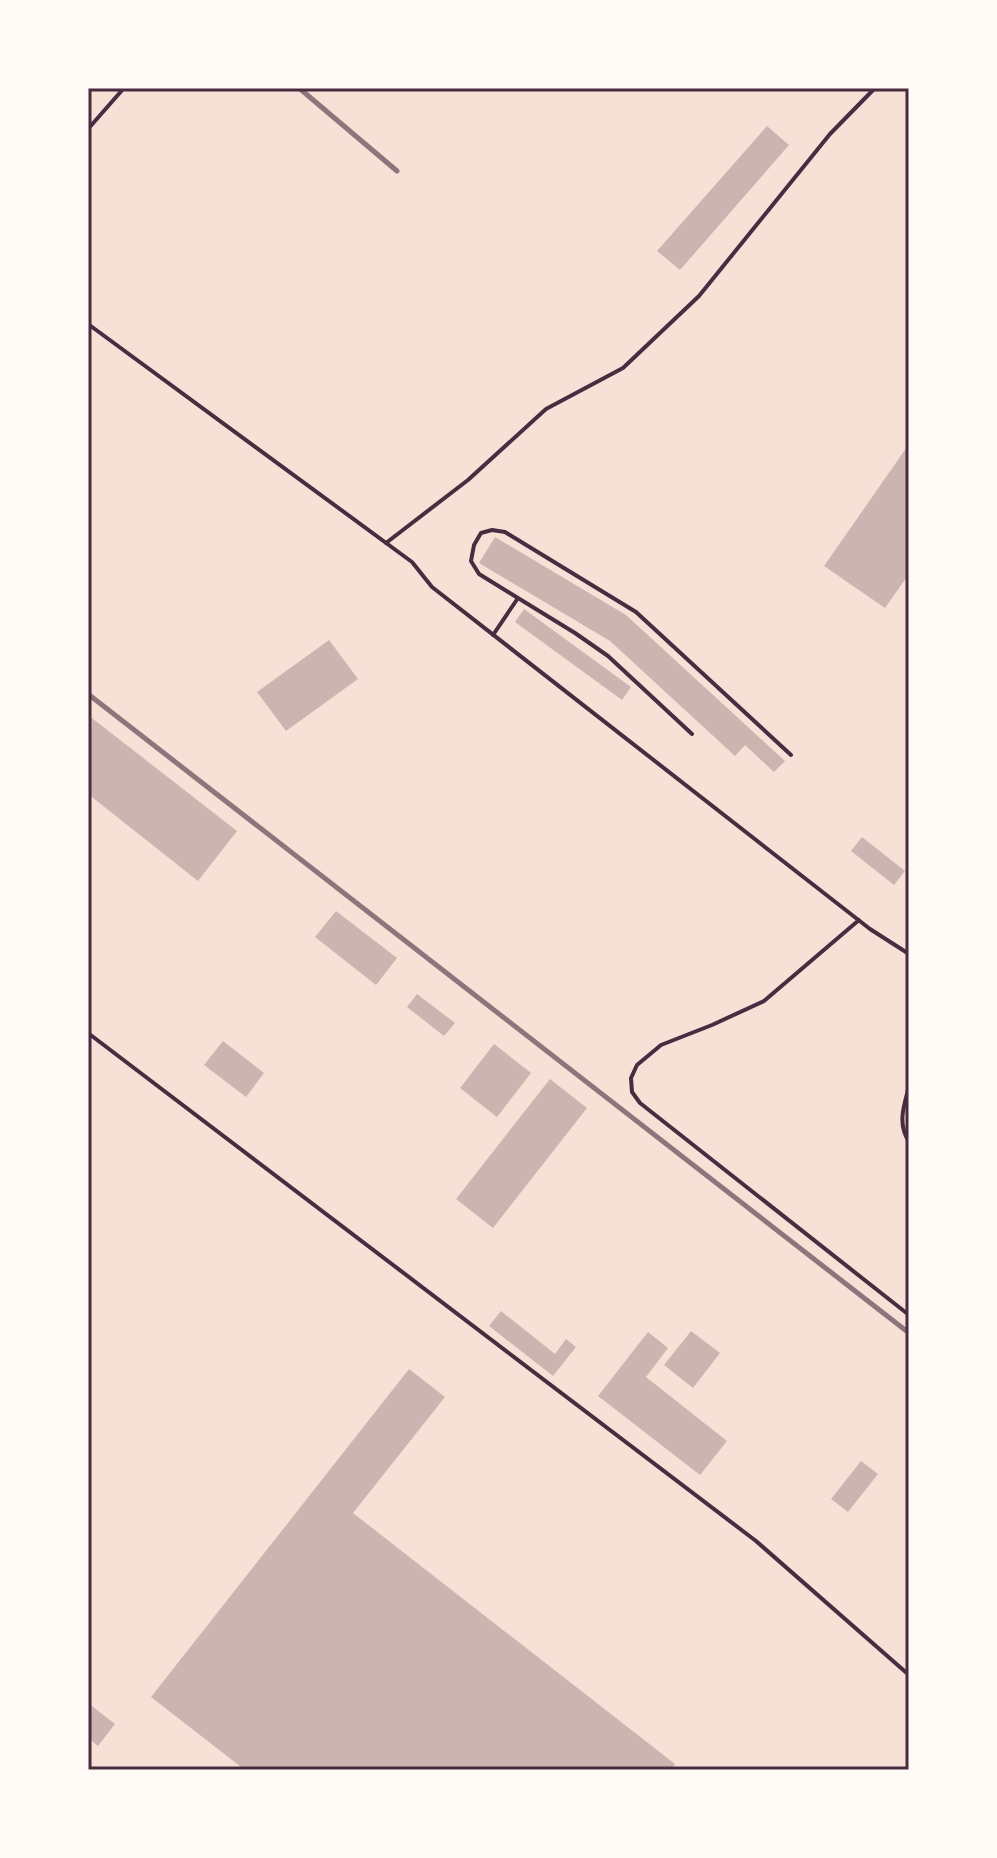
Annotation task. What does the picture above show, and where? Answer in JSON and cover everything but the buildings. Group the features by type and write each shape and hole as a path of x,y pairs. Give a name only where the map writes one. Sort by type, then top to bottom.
{"lane":[{"path":"88,129 124,88"},
{"path":"386,543 468,480 546,409 623,368 699,296 830,134 875,88"},
{"path":"88,324 412,562 432,587 859,920 909,954"},
{"path":"692,734 608,656 479,574 471,561 474,545 481,533 492,530 505,532 636,612 791,755"},
{"path":"493,635 518,598"},
{"path":"859,920 764,1001 661,1045 637,1065 631,1078 632,1092 640,1103 909,1315"},
{"path":"88,1033 756,1541 909,1675"},
{"path":"909,1086 902,1131 909,1142"}],"railway":[{"path":"299,88 397,171"},
{"path":"88,694 909,1333"}]}
